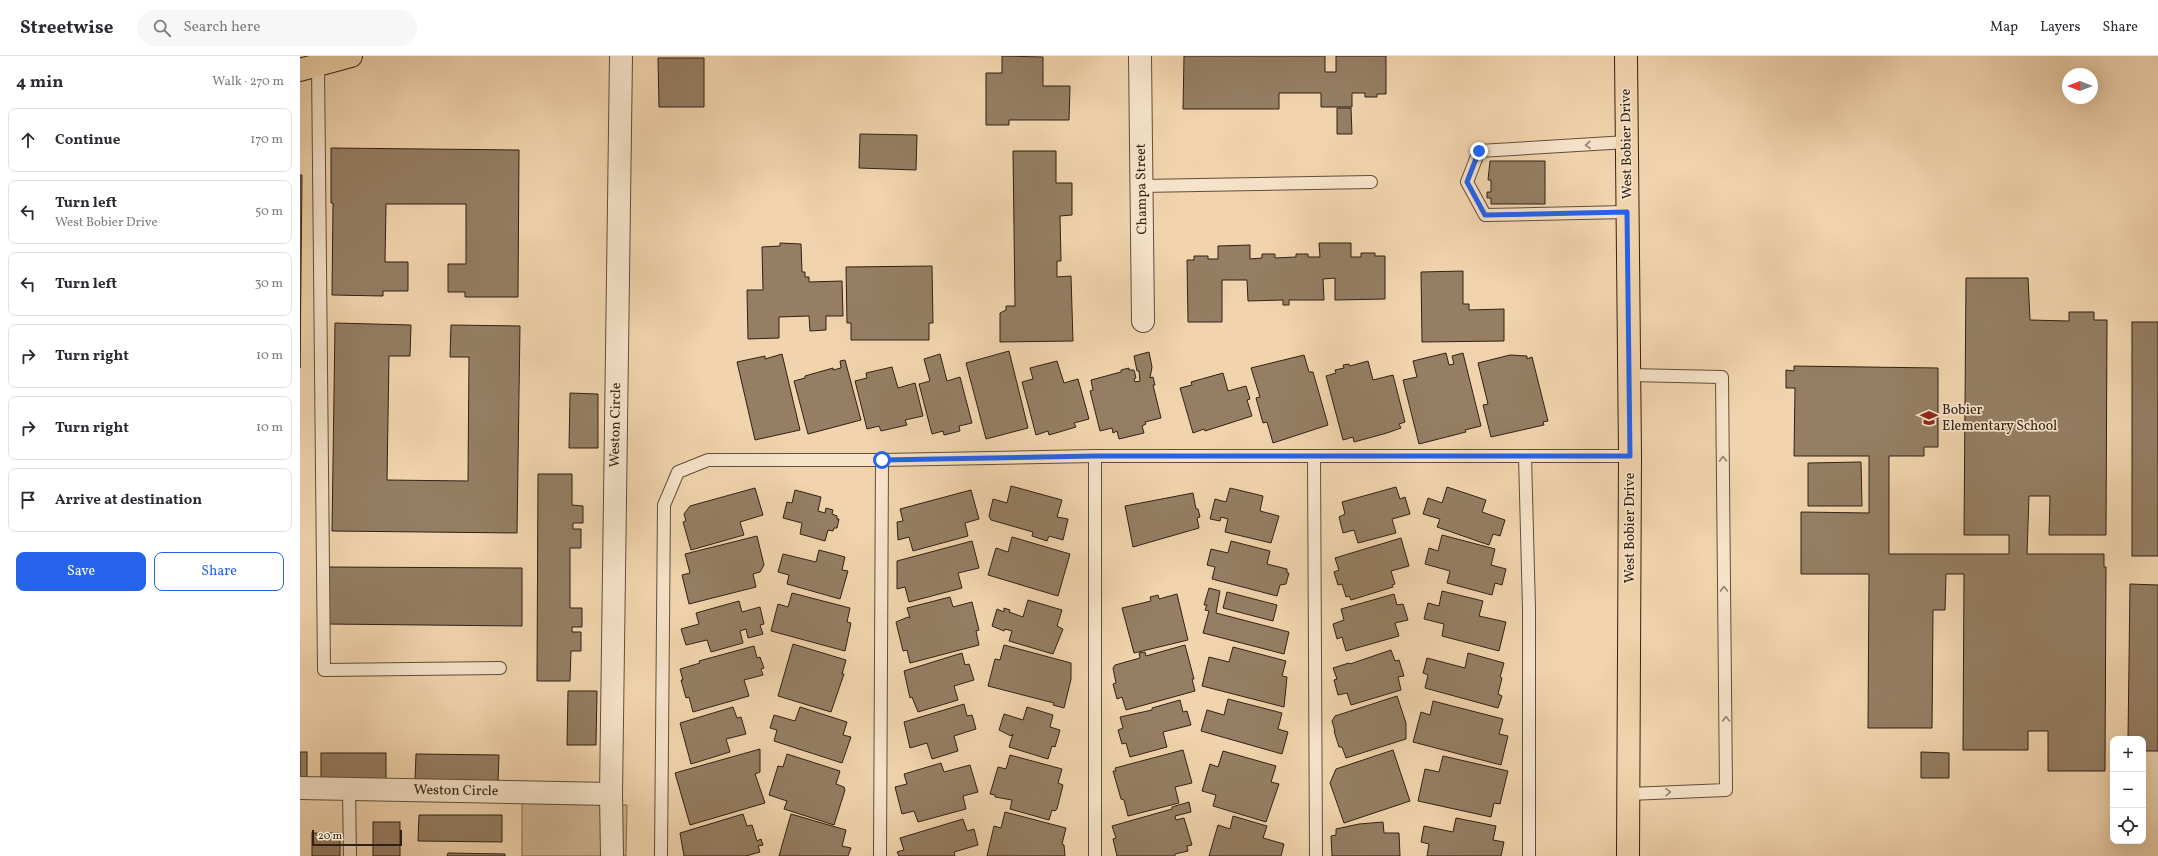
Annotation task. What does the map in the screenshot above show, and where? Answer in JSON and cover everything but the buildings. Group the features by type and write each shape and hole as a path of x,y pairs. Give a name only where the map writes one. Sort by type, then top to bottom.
{"main road":[{"path":"309,68 351,56"},
{"name":"West Bobier Drive","path":"1626,56 1630,456 1628,856"}],"street":[{"name":"Weston Circle","path":"612,856 611,794 621,56"},
{"name":"Champa Street","path":"1140,56 1143,321"},
{"name":"Weston Circle","path":"300,788 611,794"}],"lane":[{"path":"309,68 324,670 500,668"},
{"path":"1627,142 1479,151 1467,182 1485,215 1627,212"},
{"path":"1141,186 1370,182"},
{"path":"1629,375 1722,377 1726,790 1629,794"},
{"path":"661,856 664,505 678,472 708,460 882,460 1095,456 1630,456"},
{"path":"1095,456 1095,856"},
{"path":"1314,456 1316,856"},
{"path":"1525,456 1530,609 1529,856"},
{"path":"880,856 882,460"},
{"path":"349,789 350,856"}],"shaded area":[{"path":"522,803 627,805 626,856 522,856"}],"place":[{"name":"Bobier Elementary School","path":"1929,418"}],"route":[{"path":"882,460 1095,456 1630,456 1627,212 1485,215 1467,182 1479,151"}]}
